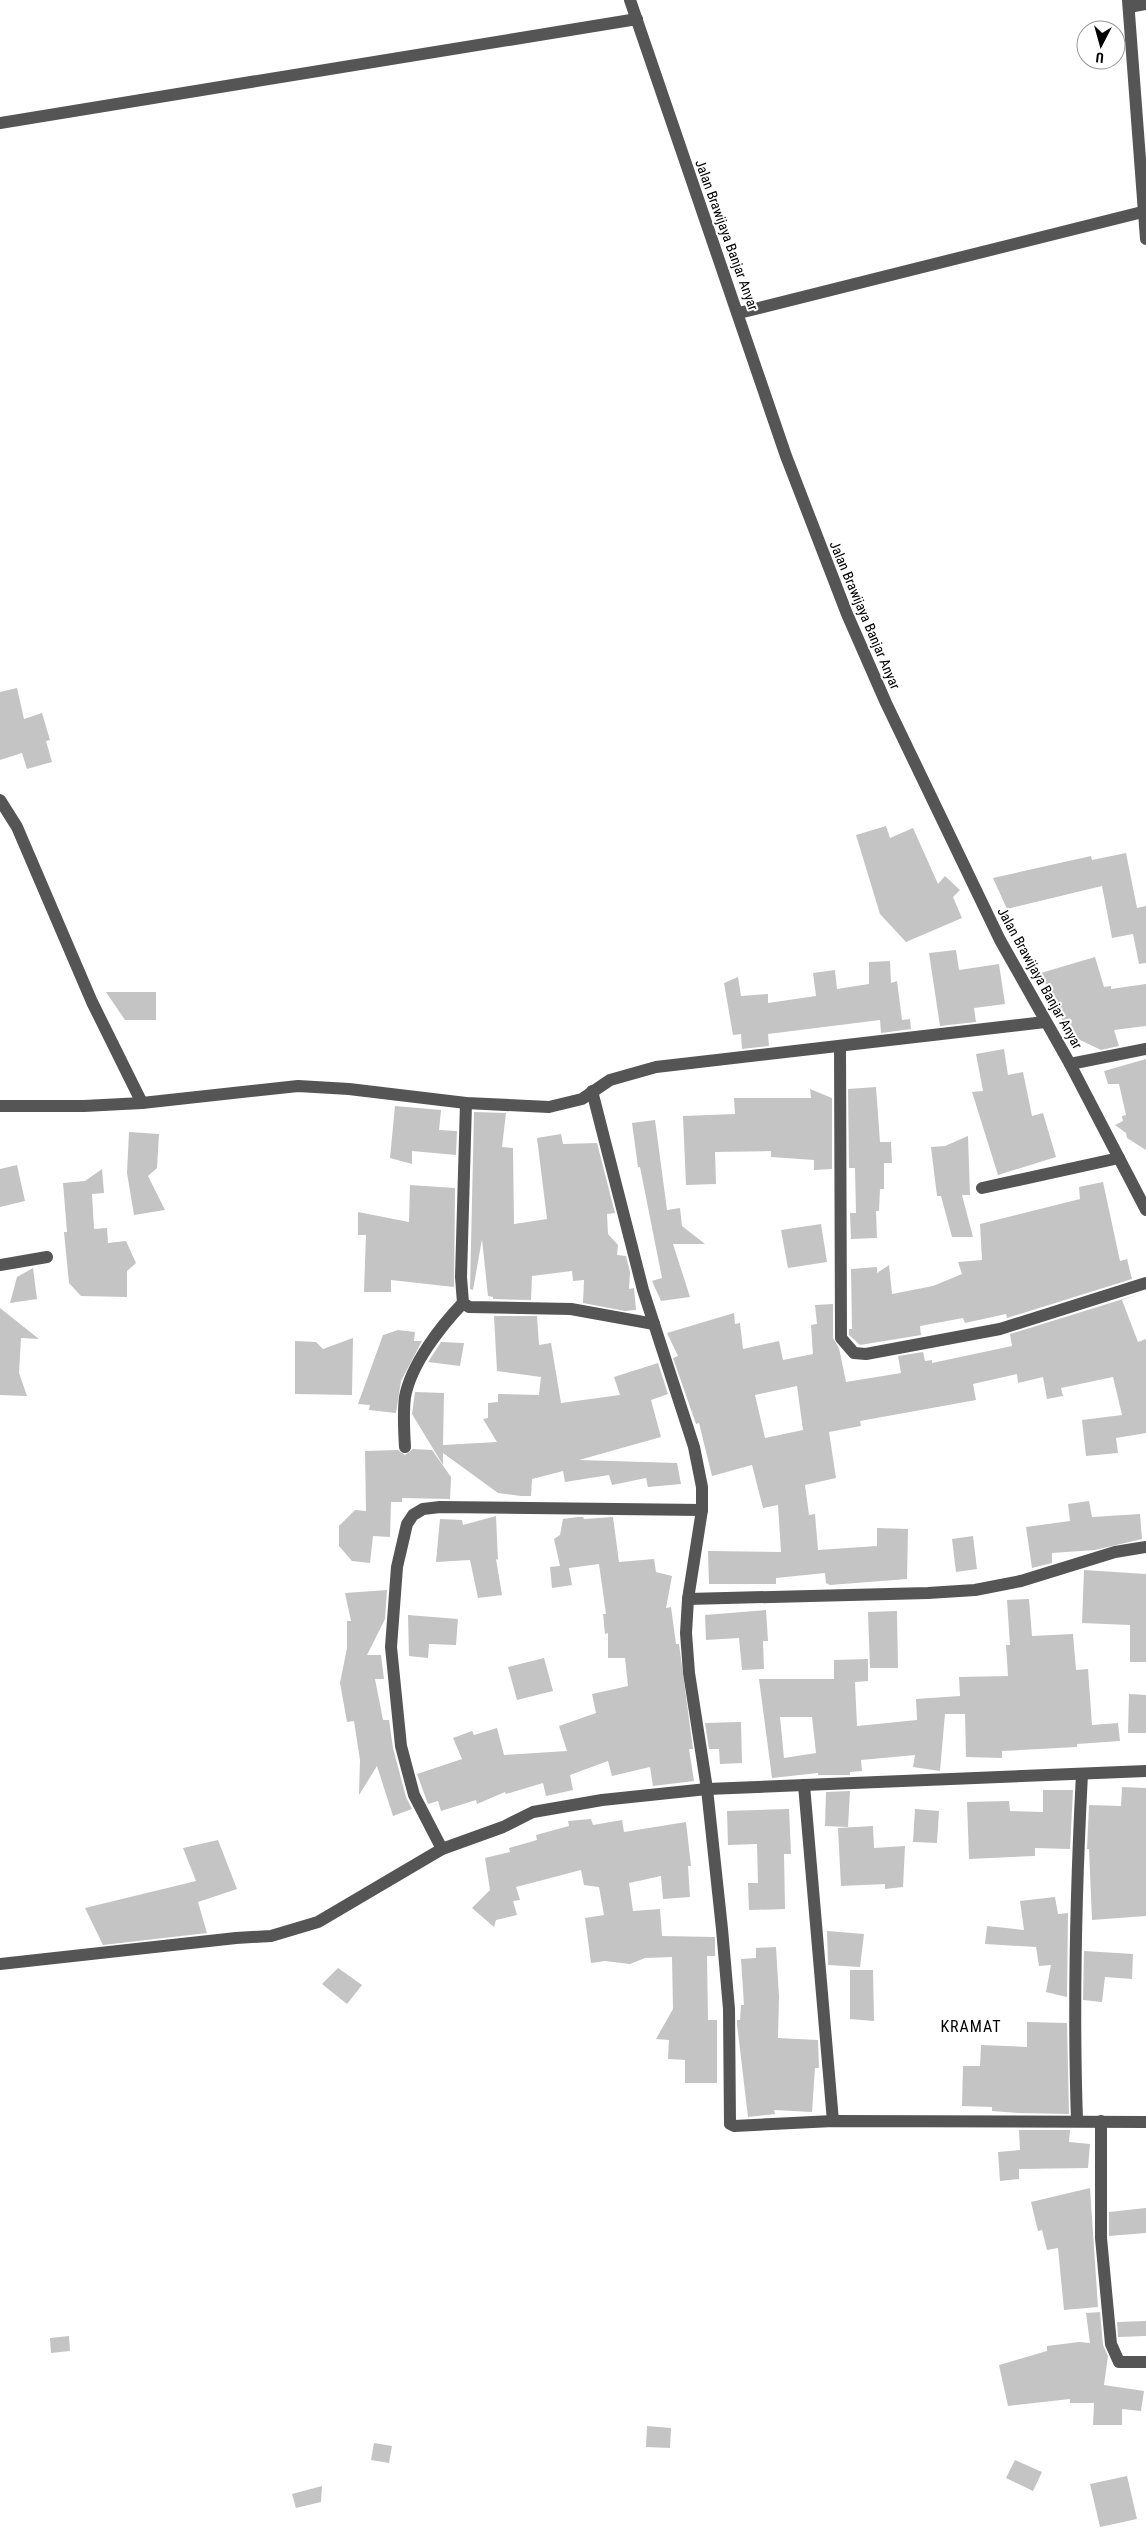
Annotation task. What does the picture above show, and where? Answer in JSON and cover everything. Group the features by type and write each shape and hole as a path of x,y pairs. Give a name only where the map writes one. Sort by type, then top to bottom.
{"street":[{"name":"Jalan Brawijaya Banjar Anyar","path":"630,0 790,465 847,614 886,703 1000,940 1070,1064 1146,1210"},
{"path":"1146,4 1129,3 1146,239"},
{"path":"0,123 637,19"},
{"path":"739,313 1145,211"},
{"path":"0,800 17,826 92,1002 142,1103"},
{"path":"0,1106 84,1106 142,1103 298,1086 349,1089 466,1103 549,1106 582,1099 610,1080 656,1067 1045,1022"},
{"path":"840,1047 840,1338 854,1354 866,1354 1000,1329 1146,1284"},
{"path":"1070,1064 1146,1048"},
{"path":"592,1091 643,1290 694,1447 702,1487 702,1510 688,1599 687,1653 707,1789 729,2009 730,2124 734,2126 833,2121 1077,2120 1146,2122"},
{"path":"405,1447 405,1396 432,1340 463,1303 466,1103"},
{"path":"982,1188 1119,1158"},
{"path":"0,1265 46,1257"},
{"path":"463,1303 469,1307 572,1309 654,1324"},
{"path":"442,1848 414,1795 401,1746 391,1647 396,1567 404,1532 413,1515 423,1509 440,1507 702,1510"},
{"path":"688,1599 928,1593 974,1590 1021,1581 1115,1552 1146,1547"},
{"path":"0,1964 236,1938 272,1936 318,1922 442,1848 503,1826 533,1812 602,1800 707,1789 1146,1770"},
{"path":"1077,2120 1074,2026 1082,1774"},
{"path":"804,1785 833,2121"},
{"path":"1101,2121 1101,2238 1111,2344 1119,2362 1146,2362"}],"building":[{"path":"17,688 24,719 42,713 50,740 46,741 52,762 27,769 22,753 0,760 0,692"},
{"path":"886,826 890,838 913,828 938,884 945,876 960,890 953,897 962,918 906,942 880,914 856,835"},
{"path":"1126,853 1137,908 1146,906 1146,963 1139,964 1133,934 1112,938 1102,886 1007,909 993,878 1091,856 1092,860"},
{"path":"956,950 959,970 999,964 1005,1004 974,1008 976,1022 940,1026 929,953"},
{"path":"1095,957 1104,987 1111,986 1111,989 1146,984 1146,1026 1114,1030 1119,1046 1101,1050 1078,1039 1069,1042 1061,1016 1059,1017 1041,973"},
{"path":"890,961 891,983 897,981 902,1020 910,1019 911,1029 881,1033 880,1020 768,1034 769,1046 742,1049 741,1034 733,1035 724,983 738,977 741,996 768,994 768,1003 816,996 813,973 835,970 837,989 869,984 869,962"},
{"path":"106,992 156,992 156,1020 125,1020"},
{"path":"1004,1049 1008,1075 1023,1072 1032,1116 1043,1113 1056,1157 998,1175 972,1092 983,1091 976,1054"},
{"path":"1146,1059 1146,1150 1127,1138 1126,1133 1115,1125 1123,1121 1122,1116 1126,1115 1119,1084 1108,1084 1104,1071"},
{"path":"876,1087 880,1142 891,1142 892,1163 884,1163 884,1189 880,1189 879,1211 876,1211 877,1238 851,1239 850,1213 856,1213 855,1168 849,1168 848,1089"},
{"path":"810,1089 832,1098 832,1169 814,1170 814,1160 771,1157 771,1151 715,1152 716,1184 686,1185 683,1116 735,1114 734,1098 811,1098"},
{"path":"395,1106 441,1110 439,1130 457,1131 456,1155 412,1151 412,1164 390,1158"},
{"path":"474,1112 506,1113 502,1147 513,1148 514,1224 547,1219 537,1138 561,1134 563,1144 597,1143 615,1213 607,1214 608,1234 618,1245 617,1255 626,1256 630,1272 629,1289 634,1288 636,1310 625,1311 583,1303 584,1280 573,1281 572,1271 532,1276 531,1300 493,1299 493,1297 488,1296 482,1239 473,1290 470,1289"},
{"path":"655,1120 667,1210 680,1208 682,1226 705,1244 673,1244 690,1297 661,1301 652,1281 662,1278 640,1167 638,1167 632,1123"},
{"path":"129,1132 159,1134 157,1168 148,1176 165,1210 134,1215 127,1173"},
{"path":"968,1136 970,1195 962,1195 973,1237 952,1237 941,1196 937,1196 931,1147 945,1146"},
{"path":"17,1165 25,1201 0,1207 0,1169"},
{"path":"102,1169 104,1193 92,1194 94,1229 107,1228 108,1243 126,1241 136,1263 127,1271 127,1297 81,1296 69,1283 64,1232 67,1232 63,1183 85,1181"},
{"path":"1103,1182 1120,1261 1127,1259 1132,1279 1007,1318 1006,1314 965,1323 963,1318 920,1326 921,1335 860,1345 849,1335 849,1329 852,1329 851,1269 877,1267 877,1273 889,1265 892,1294 933,1286 962,1274 958,1262 982,1260 980,1224 1080,1199 1079,1187"},
{"path":"410,1185 455,1188 454,1287 391,1280 391,1292 364,1292 366,1235 358,1235 358,1212 409,1222"},
{"path":"821,1224 827,1262 788,1268 781,1230"},
{"path":"33,1268 37,1299 10,1303 17,1277"},
{"path":"1136,1295 1122,1300 1138,1342 1146,1339 1146,1433 1116,1438 1118,1453 1086,1456 1082,1420 1122,1415 1113,1377 1061,1388 1063,1396 1047,1399 1043,1377 1018,1383 1017,1374 973,1384 976,1400 860,1421 861,1426 829,1432 836,1478 805,1485 809,1515 815,1514 818,1550 877,1546 877,1528 908,1529 907,1579 830,1585 826,1583 825,1573 776,1578 776,1584 709,1584 708,1551 781,1552 778,1505 763,1508 752,1465 712,1476 699,1423 696,1424 673,1358 678,1356 667,1333 734,1313 735,1324 740,1323 743,1349 779,1341 783,1360 813,1354 811,1325 817,1324 815,1305 833,1304 833,1338 839,1348 846,1382 901,1373 898,1356 923,1352 925,1361 932,1360 932,1363 1012,1346 1010,1334","holes":["797,1386 803,1430 765,1438 755,1395"]},
{"path":"0,1308 39,1339 21,1338 19,1373 27,1396 0,1395"},
{"path":"494,1316 537,1316 539,1345 551,1343 561,1403 620,1395 614,1377 658,1363 668,1394 651,1400 661,1437 579,1460 677,1463 681,1484 648,1487 646,1478 612,1485 609,1475 565,1482 563,1471 532,1479 531,1496 521,1496 498,1493 443,1453 443,1465 412,1414 415,1392 444,1393 443,1445 497,1442 483,1419 488,1418 488,1403 498,1402 498,1394 539,1395 541,1377 497,1371"},
{"path":"398,1330 415,1332 414,1341 422,1341 401,1381 396,1413 369,1410 370,1405 358,1404 383,1335"},
{"path":"353,1338 352,1395 295,1394 295,1341 316,1342 323,1349"},
{"path":"441,1342 464,1343 460,1366 428,1362"},
{"path":"413,1449 432,1450 451,1477 450,1499 402,1498 402,1502 391,1502 390,1537 373,1536 370,1563 352,1561 339,1546 339,1526 355,1510 366,1511 365,1451 398,1450 405,1455"},
{"path":"1089,1501 1092,1517 1140,1514 1142,1539 1095,1550 1052,1553 1052,1563 1032,1568 1026,1527 1070,1521 1068,1504"},
{"path":"496,1516 498,1560 496,1559 502,1595 478,1598 470,1560 436,1562 440,1519 462,1520 463,1525"},
{"path":"583,1517 584,1519 613,1517 619,1562 654,1559 656,1572 672,1576 666,1608 671,1607 676,1644 679,1644 693,1749 689,1749 694,1781 653,1786 650,1767 612,1776 608,1761 570,1775 573,1790 546,1796 543,1783 506,1794 505,1792 477,1804 476,1800 441,1811 438,1801 428,1804 417,1774 462,1759 453,1738 472,1731 474,1735 497,1728 504,1755 567,1751 559,1726 596,1713 592,1694 628,1686 625,1658 608,1658 608,1633 605,1634 603,1614 606,1614 599,1564 569,1568 572,1585 552,1588 550,1567 560,1566 554,1539 560,1535 563,1519"},
{"path":"973,1536 977,1569 956,1572 952,1539"},
{"path":"1084,1570 1146,1574 1146,1662 1130,1662 1130,1625 1082,1623"},
{"path":"387,1590 385,1619 367,1655 381,1655 384,1679 375,1679 383,1720 389,1720 393,1748 406,1797 412,1809 393,1816 377,1766 359,1795 360,1760 354,1721 347,1722 340,1683 347,1648 347,1621 351,1621 345,1593"},
{"path":"1029,1599 1032,1636 1073,1634 1076,1670 1088,1669 1092,1725 1118,1723 1120,1741 1077,1744 1077,1747 1002,1751 1002,1758 966,1757 965,1714 945,1714 940,1771 913,1767 915,1755 861,1760 862,1771 850,1772 850,1775 818,1775 818,1773 772,1778 759,1679 834,1679 834,1660 868,1659 868,1681 855,1682 857,1726 917,1720 916,1699 960,1696 959,1677 1008,1676 1006,1645 1010,1645 1007,1600","holes":["780,1717 812,1717 816,1753 784,1758"]},
{"path":"766,1610 768,1641 763,1641 764,1669 742,1670 739,1638 706,1640 705,1615"},
{"path":"897,1611 898,1668 870,1668 868,1612"},
{"path":"408,1615 458,1619 456,1645 429,1644 428,1658 409,1656"},
{"path":"544,1658 553,1691 517,1700 508,1667"},
{"path":"1129,1694 1146,1695 1146,1733 1128,1733"},
{"path":"741,1722 742,1763 720,1764 719,1749 709,1749 705,1723"},
{"path":"1122,1787 1146,1788 1146,1916 1092,1920 1089,1849 1087,1849 1089,1805 1121,1806"},
{"path":"1043,1790 1073,1790 1070,1849 1035,1848 1035,1856 969,1859 967,1802 1009,1801 1010,1811 1043,1812"},
{"path":"850,1791 848,1827 825,1826 826,1792"},
{"path":"789,1809 791,1854 784,1854 785,1909 749,1910 748,1883 758,1883 757,1844 728,1845 727,1811"},
{"path":"915,1809 939,1811 937,1843 913,1842"},
{"path":"591,1819 593,1825 622,1820 624,1832 686,1822 691,1866 688,1866 690,1897 663,1899 661,1876 629,1883 633,1911 660,1909 662,1936 715,1937 715,1956 707,1956 708,2020 717,2020 717,2083 685,2083 685,2060 668,2059 669,2040 656,2039 673,2009 672,1957 645,1958 630,1964 605,1961 591,1963 585,1918 604,1915 599,1887 584,1885 581,1870 516,1887 520,1900 513,1901 517,1915 496,1920 494,1927 472,1908 490,1890 485,1858 510,1852 509,1848 537,1840 536,1835 569,1826 568,1821"},
{"path":"873,1826 874,1848 905,1846 903,1887 885,1889 885,1884 841,1886 838,1828"},
{"path":"218,1840 237,1889 198,1902 207,1933 103,1945 85,1908 196,1881 183,1848"},
{"path":"1055,1897 1058,1914 1068,1913 1067,1997 1046,1992 1051,1965 1039,1966 1036,1947 985,1944 987,1926 1024,1930 1020,1901"},
{"path":"827,1931 864,1934 860,1967 828,1965"},
{"path":"776,1947 779,1997 778,2038 818,2040 819,2068 815,2068 812,2112 774,2110 775,2114 748,2117 737,2024 737,2020 740,2020 741,2005 744,2005 741,1959 756,1958 756,1948"},
{"path":"1084,1951 1133,1954 1132,1979 1105,1977 1102,2002 1083,2000"},
{"path":"338,1968 362,1985 347,2004 322,1984"},
{"path":"850,1970 873,1970 874,2021 850,2019"},
{"path":"1027,2022 1067,2023 1069,2114 1018,2113 992,2111 992,2107 962,2106 963,2066 980,2066 981,2045 1027,2047"},
{"path":"1019,2130 1070,2130 1069,2142 1090,2144 1088,2168 1019,2169 1019,2179 1000,2181 998,2152 1020,2150"},
{"path":"1090,2188 1098,2307 1064,2310 1058,2248 1047,2250 1042,2230 1038,2231 1031,2202"},
{"path":"1146,2208 1146,2233 1109,2236 1109,2212"},
{"path":"1100,2312 1103,2345 1108,2356 1104,2385 1144,2391 1141,2411 1122,2409 1122,2425 1093,2425 1094,2403 1070,2403 1070,2399 1008,2406 999,2365 1047,2351 1047,2346 1079,2342 1090,2343 1086,2313"},
{"path":"1146,2321 1146,2336 1118,2337 1117,2322"},
{"path":"69,2336 70,2351 51,2353 50,2338"},
{"path":"647,2426 671,2428 670,2448 646,2447"},
{"path":"374,2443 392,2446 389,2463 371,2460"},
{"path":"1015,2460 1042,2472 1033,2491 1006,2478"},
{"path":"1127,2476 1137,2519 1100,2527 1090,2484"},
{"path":"322,2486 321,2502 296,2508 292,2494"}],"district":[{"name":"KRAMAT","path":"971,2026"}]}
